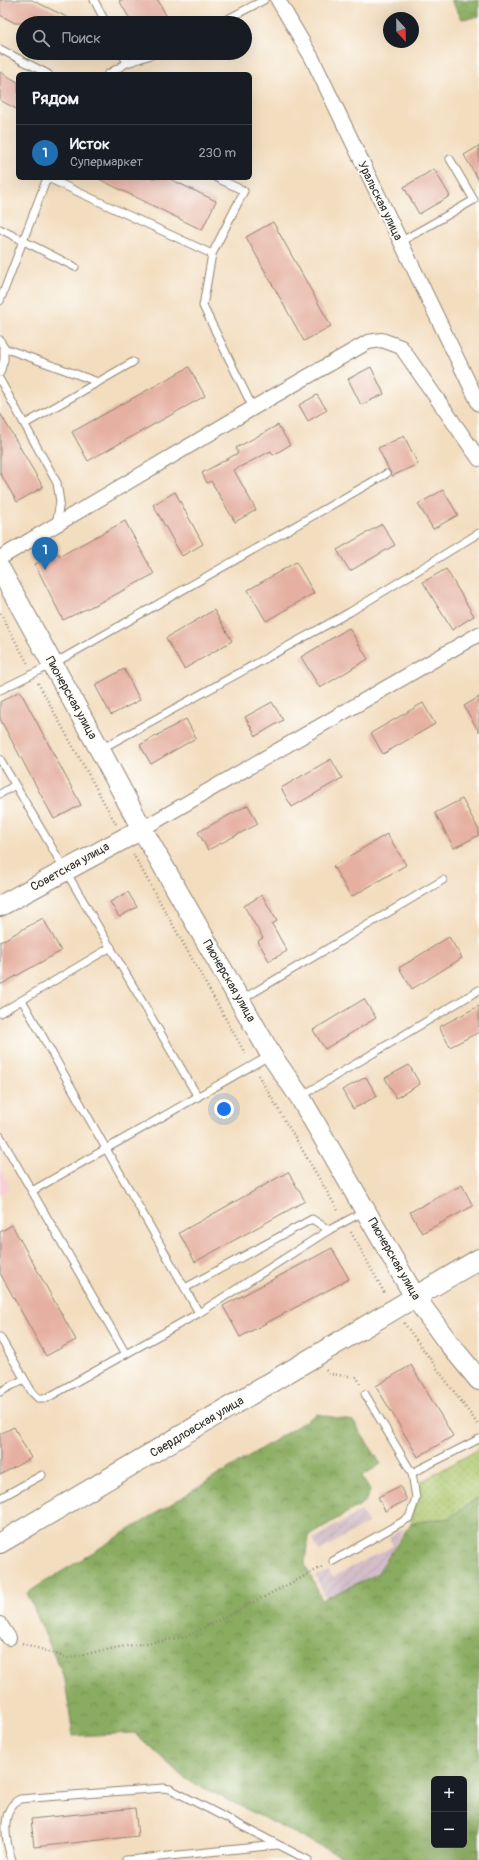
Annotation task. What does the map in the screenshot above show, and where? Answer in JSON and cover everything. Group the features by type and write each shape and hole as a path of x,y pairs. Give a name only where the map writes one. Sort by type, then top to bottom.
{"street":[{"name":"Уральская улица","path":"278,0 312,58 479,404"},
{"path":"0,558 55,527 253,408 368,342 382,340 401,347 479,459"},
{"name":"Пионерская улица","path":"0,569 142,829 271,1055 300,1097 415,1296 447,1341 479,1380"},
{"path":"142,829 479,634"},
{"name":"Советская улица","path":"0,906 142,829"},
{"name":"Свердловская улица","path":"0,1543 479,1259"},
{"path":"0,1624 9,1638"}],"lane":[{"path":"94,0 102,16"},
{"path":"233,16 264,0"},
{"path":"0,49 16,57"},
{"path":"21,60 44,72"},
{"path":"111,72 127,63 136,60"},
{"path":"400,242 474,200 450,159"},
{"path":"0,301 47,180"},
{"path":"52,180 212,254"},
{"path":"220,180 244,192 212,254 203,306 253,408"},
{"path":"0,230 23,240 75,267"},
{"path":"0,340 4,348 4,360 0,373"},
{"path":"4,348 98,382"},
{"path":"24,424 133,362"},
{"path":"0,380 57,483 60,502 55,527"},
{"path":"0,690 53,664 386,474"},
{"path":"100,750 350,612 479,533"},
{"path":"0,759 198,1097"},
{"path":"0,794 15,786"},
{"path":"240,1001 443,880"},
{"path":"0,1013 111,947"},
{"path":"300,1097 479,990"},
{"path":"22,1000 199,1313"},
{"path":"32,1191 271,1055"},
{"path":"0,1136 126,1354"},
{"path":"0,1338 24,1379 38,1398 47,1398 199,1313 329,1230 366,1211"},
{"path":"185,1288 312,1219 329,1230"},
{"path":"0,1392 24,1379"},
{"path":"333,1561 410,1518 416,1498 412,1472 365,1394"},
{"path":"412,1472 479,1439"},
{"path":"0,1498 42,1475"},
{"path":"12,1860 3,1824 5,1813 14,1801 20,1799 163,1788 170,1790 308,1860"},
{"path":"259,1846 264,1838"},
{"path":"126,1860 277,1844"}],"path":[{"path":"317,1356 329,1374 357,1377 365,1394"},
{"path":"9,1638 68,1658 186,1637 333,1561"}],"shaded area":[{"path":"0,1167 11,1188 0,1194"},
{"path":"361,1511 368,1523 319,1551 313,1539"},
{"path":"405,1528 379,1572 326,1598 315,1576 329,1571 333,1577 393,1546 389,1537"}],"green space":[{"path":"451,0 479,0 479,17 462,19"},
{"path":"317,1414 353,1421 381,1464 362,1476 370,1491 365,1502 308,1536 305,1564 322,1600 377,1574 411,1523 449,1518 479,1497 479,1860 348,1860 184,1778 135,1733 73,1736 65,1680 27,1593"},
{"path":"479,1449 479,1497 449,1518 411,1523 419,1483"}],"building":[{"path":"0,0 32,0 65,16 16,16 15,23 0,15"},
{"path":"119,0 158,0 166,16 128,16"},
{"path":"0,72 16,81 16,109 0,100"},
{"path":"479,146 479,181 464,155"},
{"path":"434,169 450,196 419,214 404,187"},
{"path":"101,180 172,180 216,201 202,230"},
{"path":"273,222 331,326 304,341 246,237"},
{"path":"189,367 205,396 88,461 72,432"},
{"path":"371,367 384,394 361,405 348,379"},
{"path":"317,395 327,410 308,421 299,405"},
{"path":"0,413 43,487 17,502 0,473"},
{"path":"278,425 290,445 273,455 271,451 234,470 256,510 235,522 211,481 207,483 202,473 238,453 236,448"},
{"path":"404,436 418,464 392,476 378,448"},
{"path":"443,490 458,515 433,529 418,504"},
{"path":"175,492 203,544 182,556 153,505"},
{"path":"125,521 154,574 63,620 35,564 58,553 60,556"},
{"path":"382,524 395,545 350,571 337,550"},
{"path":"296,562 314,593 266,621 248,590"},
{"path":"446,569 474,616 452,630 423,582"},
{"path":"214,610 232,641 184,669 166,638"},
{"path":"349,628 368,659 320,688 301,657"},
{"path":"124,669 140,700 111,715 95,685"},
{"path":"20,691 81,805 54,819 0,719 0,702"},
{"path":"479,697 479,732 464,706"},
{"path":"272,702 283,720 256,736 245,717"},
{"path":"423,703 435,724 383,754 371,733"},
{"path":"186,719 196,738 151,764 140,745"},
{"path":"331,759 342,778 292,807 281,788"},
{"path":"462,799 479,830 479,835 454,848 435,813"},
{"path":"248,805 258,824 208,850 198,832"},
{"path":"387,834 406,865 351,897 333,866"},
{"path":"128,892 137,907 119,917 110,902"},
{"path":"262,895 277,921 272,924 287,951 269,961 258,941 263,938 244,906"},
{"path":"43,918 61,951 0,985 0,942"},
{"path":"449,937 462,958 412,989 399,968"},
{"path":"364,999 376,1018 325,1049 313,1030"},
{"path":"479,1006 479,1032 450,1047 439,1027"},
{"path":"409,1065 420,1084 396,1098 385,1078"},
{"path":"366,1077 377,1096 353,1109 342,1090"},
{"path":"288,1172 305,1201 195,1262 179,1233"},
{"path":"462,1185 473,1206 422,1233 410,1212"},
{"path":"12,1225 76,1340 46,1356 0,1273 0,1232"},
{"path":"332,1248 349,1279 240,1337 223,1306"},
{"path":"411,1365 453,1436 418,1457 376,1386"},
{"path":"14,1427 31,1458 0,1475 0,1434"},
{"path":"400,1486 407,1500 385,1511 378,1497"},
{"path":"135,1808 138,1836 34,1847 31,1819"}],"place":[{"name":"Исток","path":"45,570"}]}
